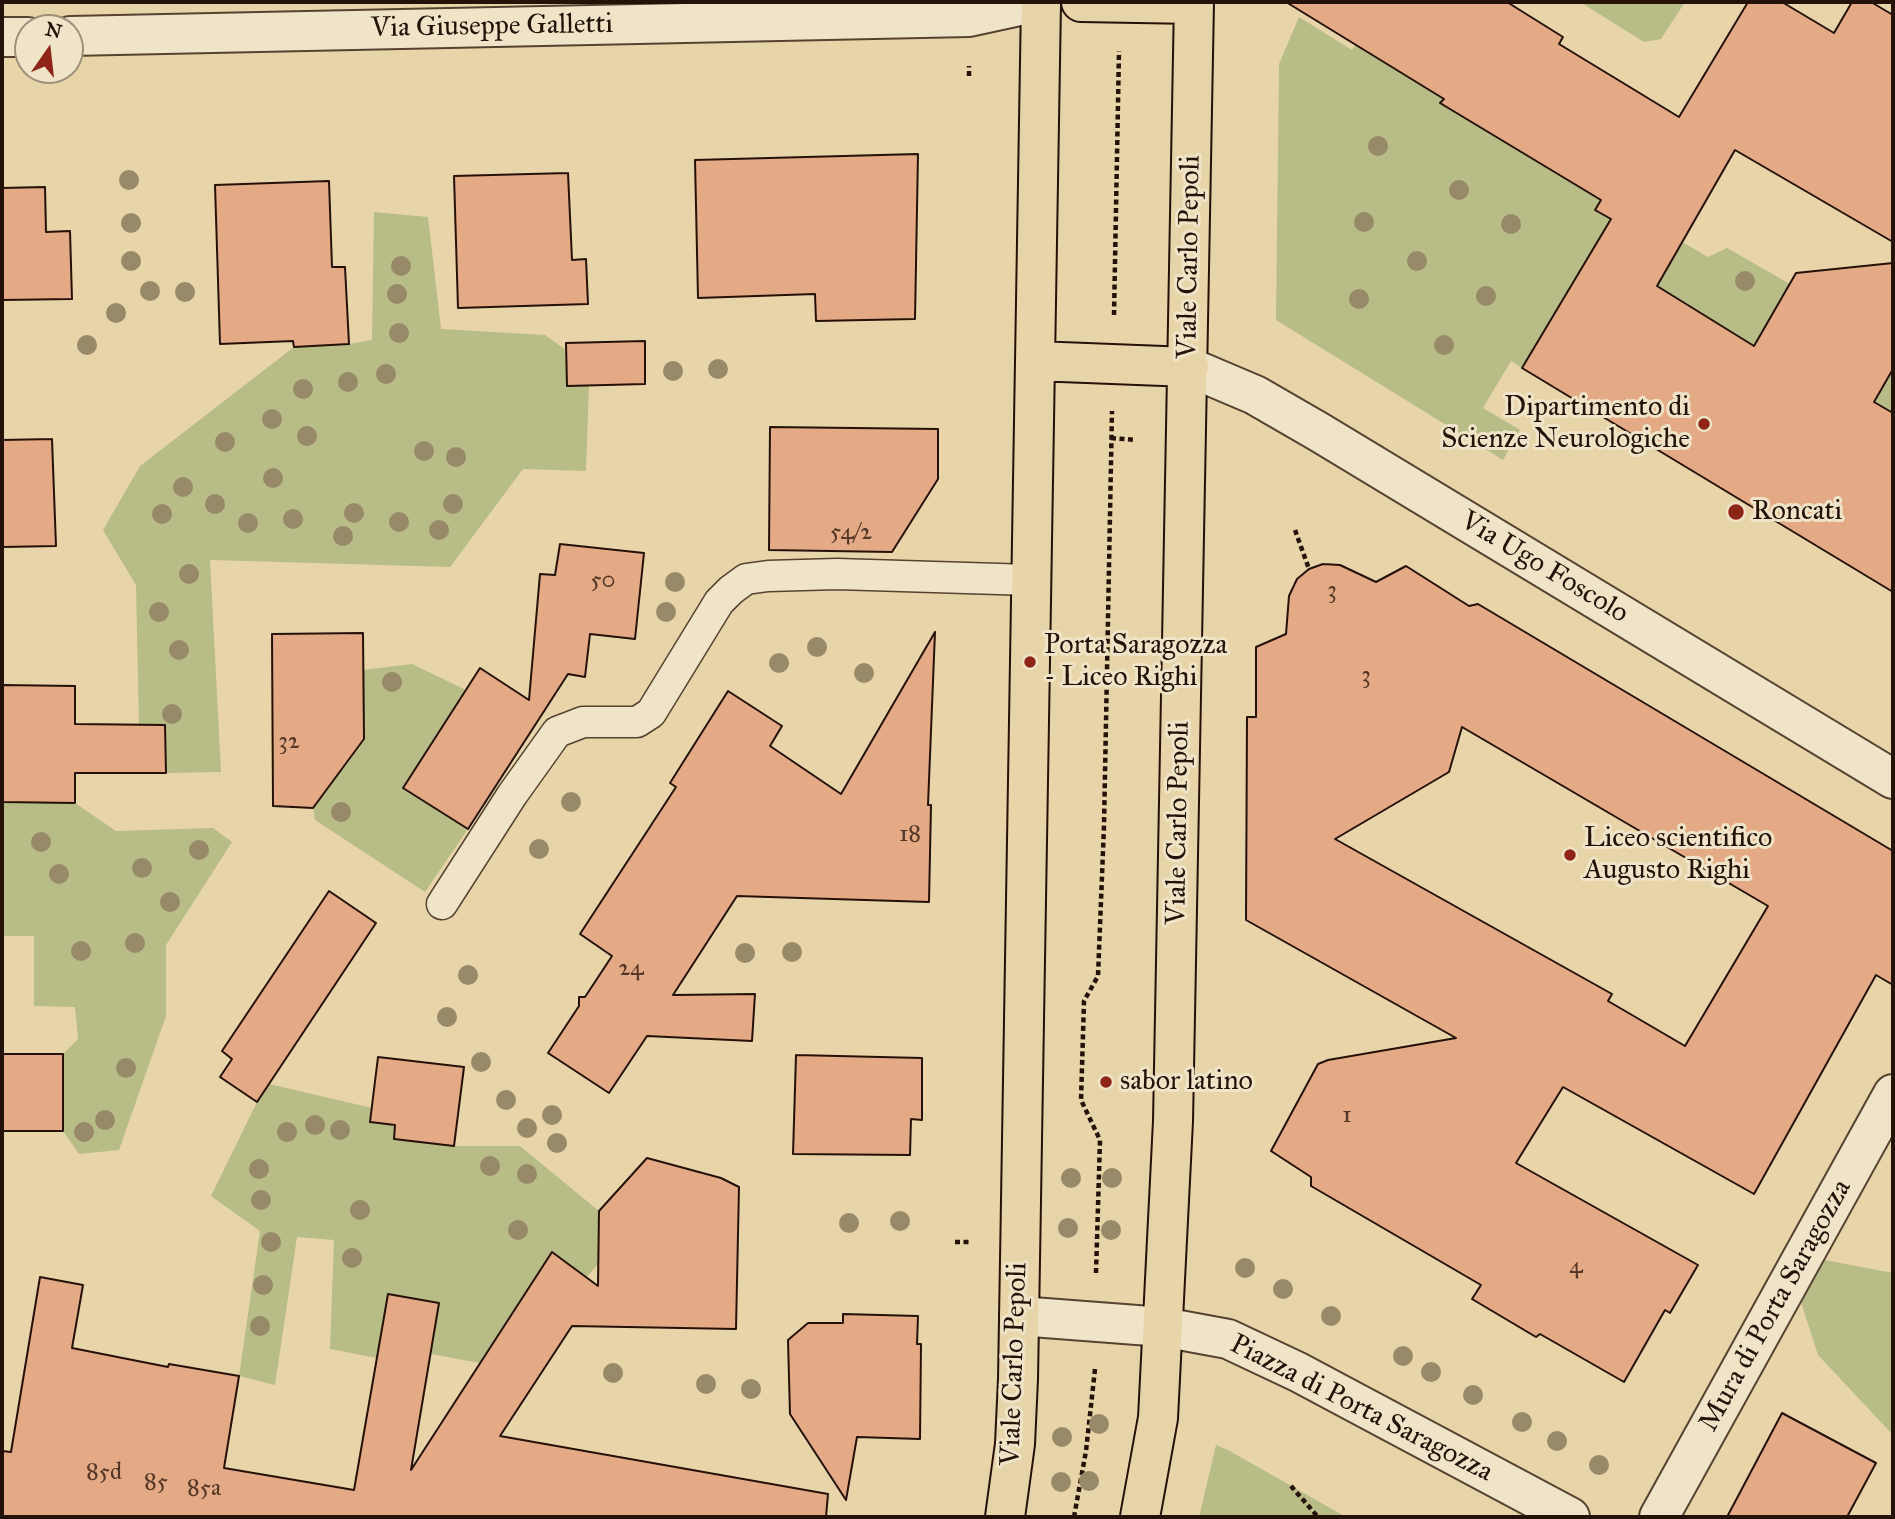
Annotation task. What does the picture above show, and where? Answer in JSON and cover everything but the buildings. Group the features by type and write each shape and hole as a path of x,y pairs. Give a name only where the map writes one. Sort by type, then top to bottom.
{"main road":[{"name":"Viale Carlo Pepoli","path":"1004,1517 1015,1444 1019,1316 1040,2"},
{"path":"1081,2 1194,3"},
{"name":"Viale Carlo Pepoli","path":"1140,1517 1158,1418 1173,1121 1194,3"},
{"path":"1035,361 1189,367"}],"street":[{"name":"Via Giuseppe Galletti","path":"84,36 969,17 1040,2"},
{"name":"Via Ugo Foscolo","path":"1189,367 1255,395 1298,420 1893,779"},
{"name":"Mura di Porta Saragozza","path":"1659,1517 1893,1094"},
{"name":"Piazza di Porta Saragozza","path":"1019,1316 1163,1326 1228,1339 1298,1372 1570,1517"}],"lane":[{"path":"442,904 527,773 557,733 583,722 637,722 652,713 719,602 746,579 837,574 1031,580"}],"path":[{"path":"1114,323 1119,39"},
{"path":"1096,1241 1100,1140 1081,1100 1084,1001 1098,976 1113,403"},
{"path":"1295,530 1309,569"},
{"path":"955,1242 970,1242"},
{"path":"1074,1517 1093,1404 1095,1357"},
{"path":"1291,1486 1318,1517"}],"green space":[{"path":"1580,2 1685,2 1661,39 1644,42"},
{"path":"1299,17 1352,50 1356,45 1444,99 1441,102 1605,194 1596,210 1612,220 1522,368 1511,361 1483,408 1520,430 1503,460 1276,320 1279,64"},
{"path":"374,212 428,217 441,329 545,335 566,350 589,385 586,471 523,469 450,567 210,560 221,772 166,773 165,726 139,726 136,585 103,530 140,466 294,347 372,340"},
{"path":"1648,222 1708,257 1727,248 1790,284 1754,346 1709,318 1654,341"},
{"path":"1893,369 1893,413 1874,402"},
{"path":"412,664 466,690 403,787 468,829 425,892 315,820 313,808 322,796 322,770 343,769 364,741 363,670"},
{"path":"2,802 75,803 116,831 213,828 232,842 166,945 166,1016 119,1150 79,1154 63,1131 63,1054 78,1039 75,1007 34,1006 34,936 2,936"},
{"path":"269,1084 372,1108 371,1122 395,1126 394,1139 454,1146 520,1146 599,1211 598,1264 587,1277 552,1252 480,1363 431,1354 439,1303 388,1294 377,1358 330,1349 334,1240 297,1237 275,1385 239,1376 260,1231 211,1196 257,1102"},
{"path":"1825,1260 1893,1273 1893,1435 1818,1355 1801,1302"},
{"path":"1216,1445 1228,1450 1346,1517 1199,1517"}],"place":[{"name":"Dipartimento di Scienze Neurologiche","path":"1704,424"},
{"name":"Roncati","path":"1736,512"},
{"name":"Porta Saragozza - Liceo Righi","path":"1030,662"},
{"name":"Liceo scientifico Augusto Righi","path":"1570,855"},
{"name":"sabor latino","path":"1106,1082"}]}
